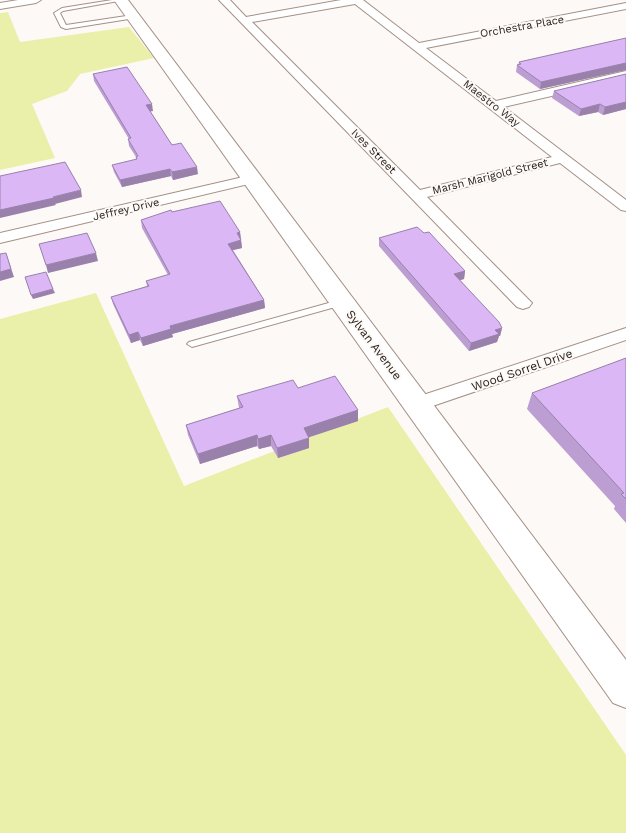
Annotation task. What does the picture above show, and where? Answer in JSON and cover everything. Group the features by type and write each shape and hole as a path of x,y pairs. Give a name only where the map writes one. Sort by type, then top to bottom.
{"main road":[{"name":"Sylvan Avenue","path":"125,6 626,690"}],"street":[{"path":"0,6 36,0"},
{"name":"Ives Street","path":"224,0 523,303"},
{"path":"245,20 358,0"},
{"name":"Maestro Way","path":"358,0 626,207"},
{"name":"Orchestra Place","path":"419,46 626,6"},
{"path":"495,105 626,75"},
{"name":"Marsh Marigold Street","path":"416,195 562,158"},
{"name":"Jeffrey Drive","path":"0,238 252,179"},
{"name":"Wood Sorrel Drive","path":"418,404 626,334"}],"lane":[{"path":"125,6 91,24 64,26 58,11 81,7 125,6"},
{"path":"81,7 91,24"},
{"path":"192,344 343,302"}],"green space":[{"path":"8,12 20,42 129,27 154,58 80,74 67,91 32,104 55,158 0,170 0,13"},
{"path":"96,293 184,486 388,407 626,755 626,833 0,833 0,319"}],"building":[{"path":"626,38 626,63 541,82 517,65 521,64 519,62"},
{"path":"127,67 152,104 146,105 172,145 181,143 197,167 172,172 170,169 120,180 112,165 137,159 136,157 138,156 128,139 131,138 93,74"},
{"path":"626,74 626,102 605,107 600,104 581,109 554,91"},
{"path":"65,162 81,190 0,210 0,176"},
{"path":"220,201 240,232 237,233 241,240 228,244 264,300 170,326 171,329 141,338 138,332 129,335 111,297 149,286 146,281 170,274 141,220 171,210 172,212"},
{"path":"417,227 424,233 429,232 465,271 454,274 499,322 502,328 495,330 499,334 471,343 379,238"},
{"path":"87,233 96,253 46,265 39,244"},
{"path":"6,253 11,269 0,272 0,254"},
{"path":"46,272 53,289 31,295 25,277"},
{"path":"626,358 626,499 621,494 624,493 532,393"},
{"path":"335,376 358,410 304,428 309,438 277,448 271,435 258,439 257,435 198,454 186,425 243,407 237,396 293,380 298,388"}]}
